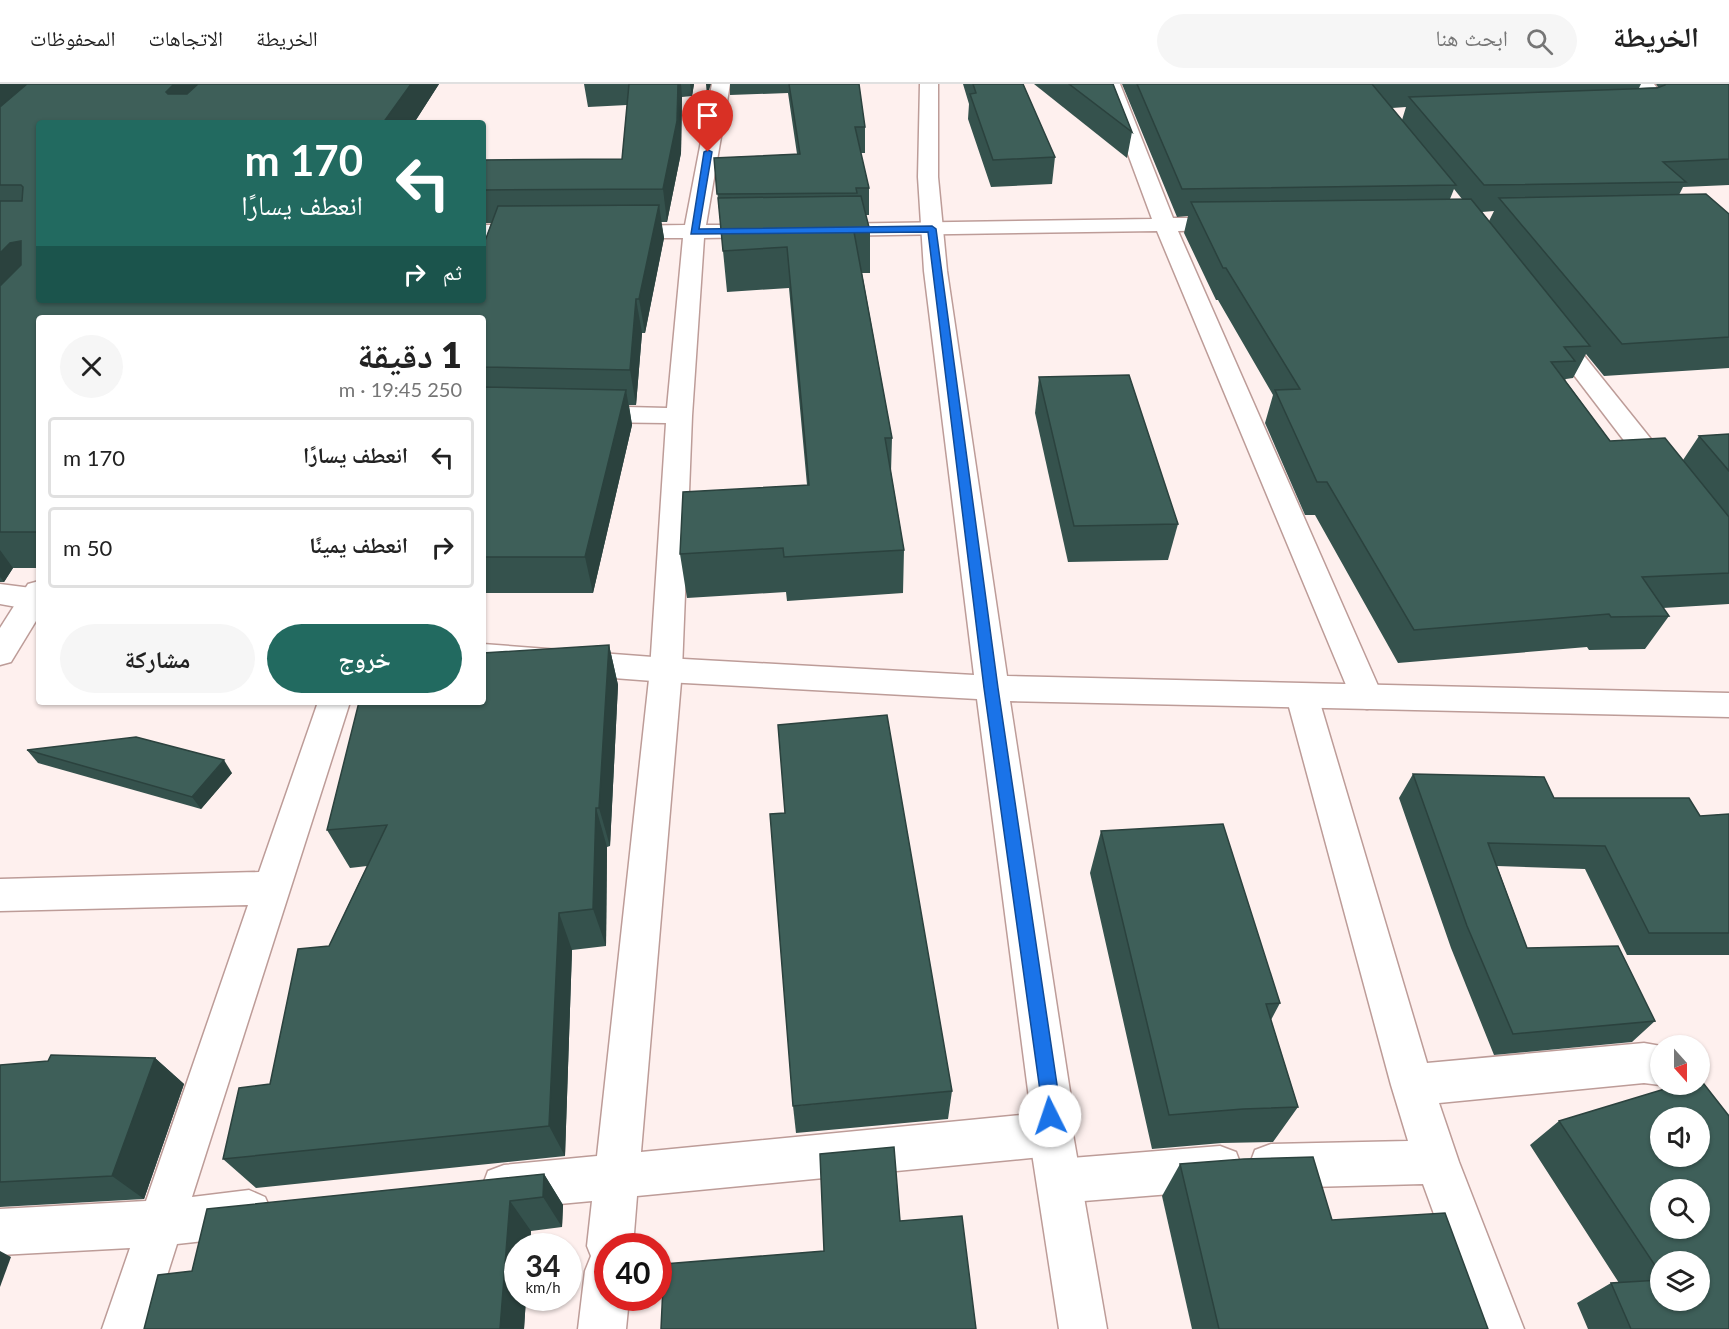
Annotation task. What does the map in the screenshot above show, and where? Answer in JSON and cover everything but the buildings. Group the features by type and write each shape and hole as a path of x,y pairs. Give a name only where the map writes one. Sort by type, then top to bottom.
{"street":[{"path":"611,1233 666,670 679,416 694,232 721,84"},
{"path":"914,84 926,123"},
{"path":"929,84 926,123 932,229 991,688 1050,1098 1051,1134 1083,1329"},
{"path":"1112,84 1165,225 1367,697"},
{"path":"1605,109 1644,106 1648,88 1643,84"},
{"path":"601,232 1246,224"},
{"path":"489,238 554,231"},
{"path":"1539,313 1678,492"},
{"path":"564,413 679,416"},
{"path":"0,594 36,597"},
{"path":"0,654 36,599"},
{"path":"486,656 666,670 991,688 1729,705"},
{"path":"1302,696 1412,1085 1437,1161 1500,1329"},
{"path":"126,1329 333,705"},
{"path":"0,895 273,888"},
{"path":"1412,1085 1644,1063 1650,1066"},
{"path":"465,1191 1051,1134"},
{"path":"1059,1181 1222,1167 1437,1161"},
{"path":"0,1232 161,1223 290,1209"},
{"path":"602,1329 604,1311"}],"route":[{"path":"708,152 694,232 932,229 991,688 1050,1098 1050,1116"}]}
